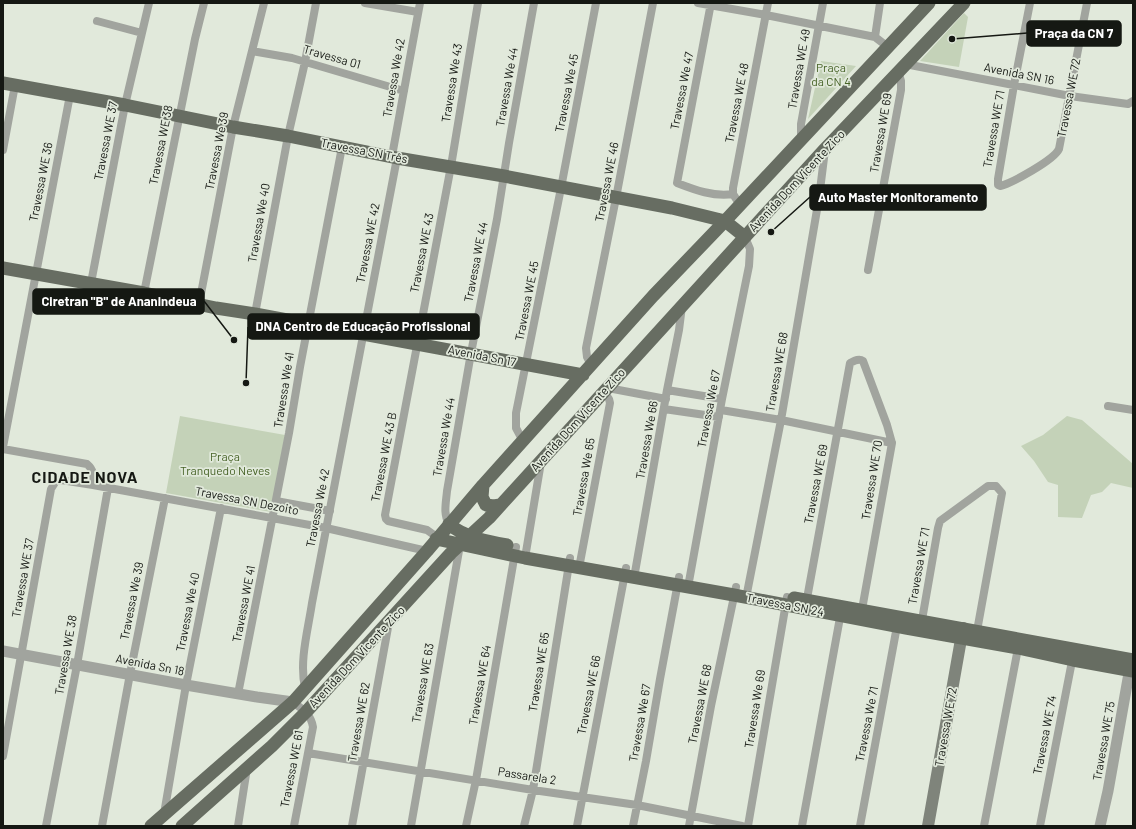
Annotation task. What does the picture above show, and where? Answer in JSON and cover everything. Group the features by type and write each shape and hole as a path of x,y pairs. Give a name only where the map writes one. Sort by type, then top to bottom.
{"main road":[{"name":"Avenida Dom Vicente Zico","path":"151,826 293,702 427,551 483,485 654,296 726,221 736,199 801,140 929,3"},
{"name":"Avenida Dom Vicente Zico","path":"182,826 272,746 306,712 469,535 489,518 606,390 682,306 689,289 743,236 964,3"},
{"name":"Travessa SN Três","path":"9,84 672,208 726,221"},
{"path":"726,221 743,236"},
{"name":"Avenida Sn 17","path":"3,268 526,364 587,370"},
{"path":"483,485 482,497 486,505 500,505"},
{"name":"Travessa SN 24","path":"449,524 455,529 469,535 497,543 521,553"},
{"name":"Travessa SN 24","path":"436,539 460,545 521,553 806,604 861,615 897,626 962,633 1132,665"},
{"name":"Travessa SN 24","path":"861,615 922,620 962,633 977,631 1019,643"},
{"name":"Travessa WE 72","path":"928,826 962,633"}],"street":[{"name":"Travessa WE 37","path":"91,284 125,105 149,3"},
{"name":"Travessa WE 38","path":"144,293 195,39 204,3"},
{"name":"Travessa We 39","path":"199,304 233,127 264,3"},
{"path":"288,136 316,3"},
{"path":"365,3 418,12"},
{"name":"Travessa We 42","path":"394,157 420,3"},
{"name":"Travessa We 43","path":"451,166 478,3"},
{"name":"Travessa We 44","path":"504,176 534,3"},
{"name":"Travessa We 45","path":"561,188 596,3"},
{"name":"Travessa WE 46","path":"587,370 586,348 653,3"},
{"path":"698,3 711,4 874,37 888,47"},
{"name":"Travessa WE 48","path":"736,199 734,178 768,3"},
{"name":"Travessa WE 49","path":"801,140 801,124 823,3"},
{"path":"874,37 880,3"},
{"name":"Travessa WE 71","path":"1030,3 1014,85 998,185 1009,184 1035,168 1055,155 1060,146"},
{"name":"Travessa WE 72","path":"1060,146 1087,3"},
{"name":"Travessa We 47","path":"711,4 677,183 707,194 736,199"},
{"path":"97,21 142,33"},
{"name":"Travessa 01","path":"252,51 292,58 404,91"},
{"name":"Avenida SN 16","path":"902,68 1014,85 1070,96 1131,103"},
{"name":"Travessa WE 69","path":"868,270 901,90 902,68"},
{"path":"3,150 9,84"},
{"name":"Travessa WE 36","path":"36,274 70,95"},
{"name":"Travessa We 40","path":"255,314 288,136"},
{"name":"Travessa We 41","path":"273,518 342,147"},
{"name":"Travessa WE 68","path":"689,826 712,706 741,592 781,420 818,206 826,149"},
{"name":"Travessa WE 42","path":"363,334 394,157"},
{"name":"Travessa WE 43","path":"417,344 451,166"},
{"name":"Travessa WE 44","path":"471,353 504,176"},
{"name":"Travessa WE 45","path":"523,441 516,428 515,419 561,188"},
{"name":"Travessa We 67","path":"633,826 650,740 660,678 684,582 720,413 750,257 750,249 743,236"},
{"path":"36,274 3,448 87,464 94,474 93,485"},
{"name":"Travessa We 66","path":"630,573 667,395 682,306"},
{"name":"Travessa We 42","path":"305,688 303,679 303,663 312,603 363,334"},
{"name":"Travessa WE 43 B","path":"417,344 385,515 388,521 427,530 434,535 436,539"},
{"name":"Travessa We 44","path":"449,524 446,516 445,504 471,353"},
{"name":"Travessa WE 70","path":"850,363 856,360 863,361 891,436 892,443 861,615"},
{"name":"Travessa WE 69","path":"806,604 850,363"},
{"path":"606,390 722,399"},
{"name":"Travessa We 65","path":"574,563 610,403 606,390"},
{"path":"1108,406 1133,410"},
{"path":"664,409 720,413 781,420 892,443"},
{"name":"Travessa WE 64","path":"466,826 541,461"},
{"name":"Travessa WE 37","path":"3,756 51,489 56,481 61,480"},
{"name":"Travessa SN Dezoito","path":"61,480 326,528 427,551"},
{"name":"Travessa WE 71","path":"922,620 940,521 988,486 996,486 1002,493 977,631"},
{"name":"Travessa WE 38","path":"46,826 77,665 108,488"},
{"name":"Travessa We 39","path":"102,826 165,498"},
{"path":"276,500 330,511"},
{"name":"Travessa We 40","path":"164,814 186,685 221,508"},
{"name":"Travessa WE 41","path":"238,694 273,518"},
{"name":"Travessa WE 63","path":"410,826 460,545"},
{"name":"Travessa WE 65","path":"533,790 574,563"},
{"name":"Travessa WE 66","path":"577,826 630,573"},
{"name":"Travessa We 69","path":"748,826 786,601"},
{"path":"802,826 841,611"},
{"name":"Travessa WE 62","path":"352,826 390,621"},
{"name":"Travessa We 71","path":"860,826 897,626"},
{"path":"984,826 1019,643"},
{"name":"Avenida Sn 18","path":"3,651 186,685 293,702"},
{"name":"Travessa WE 74","path":"1040,826 1074,654"},
{"name":"Travessa WE 75","path":"1100,826 1132,665"},
{"path":"293,702 306,712"},
{"name":"Travessa WE 61","path":"294,826 313,726 312,721 306,712"},
{"name":"Passarela 2","path":"308,753 533,790 637,805 742,826"},
{"path":"238,826 248,767"},
{"path":"524,826 533,790"}],"green space":[{"path":"964,13 968,17 959,67 920,61"},
{"name":"Praça da CN 4","path":"821,61 856,66 808,119"},
{"name":"Praça Tranquedo Neves","path":"180,416 285,435 271,512 166,493"},
{"path":"1067,416 1082,420 1133,464 1133,488 1111,483 1102,492 1091,495 1082,518 1058,517 1058,485 1048,482 1034,461 1021,446 1043,435"}],"place":[{"name":"Praça da CN 7","path":"952,39"},
{"name":"Auto Master Monitoramento","path":"771,232"},
{"name":"Ciretran \"B\" de Ananindeua","path":"234,340"},
{"name":"DNA Centro de Educação Profissional","path":"246,383"}],"district":[{"name":"CIDADE NOVA","path":"85,477"}]}
